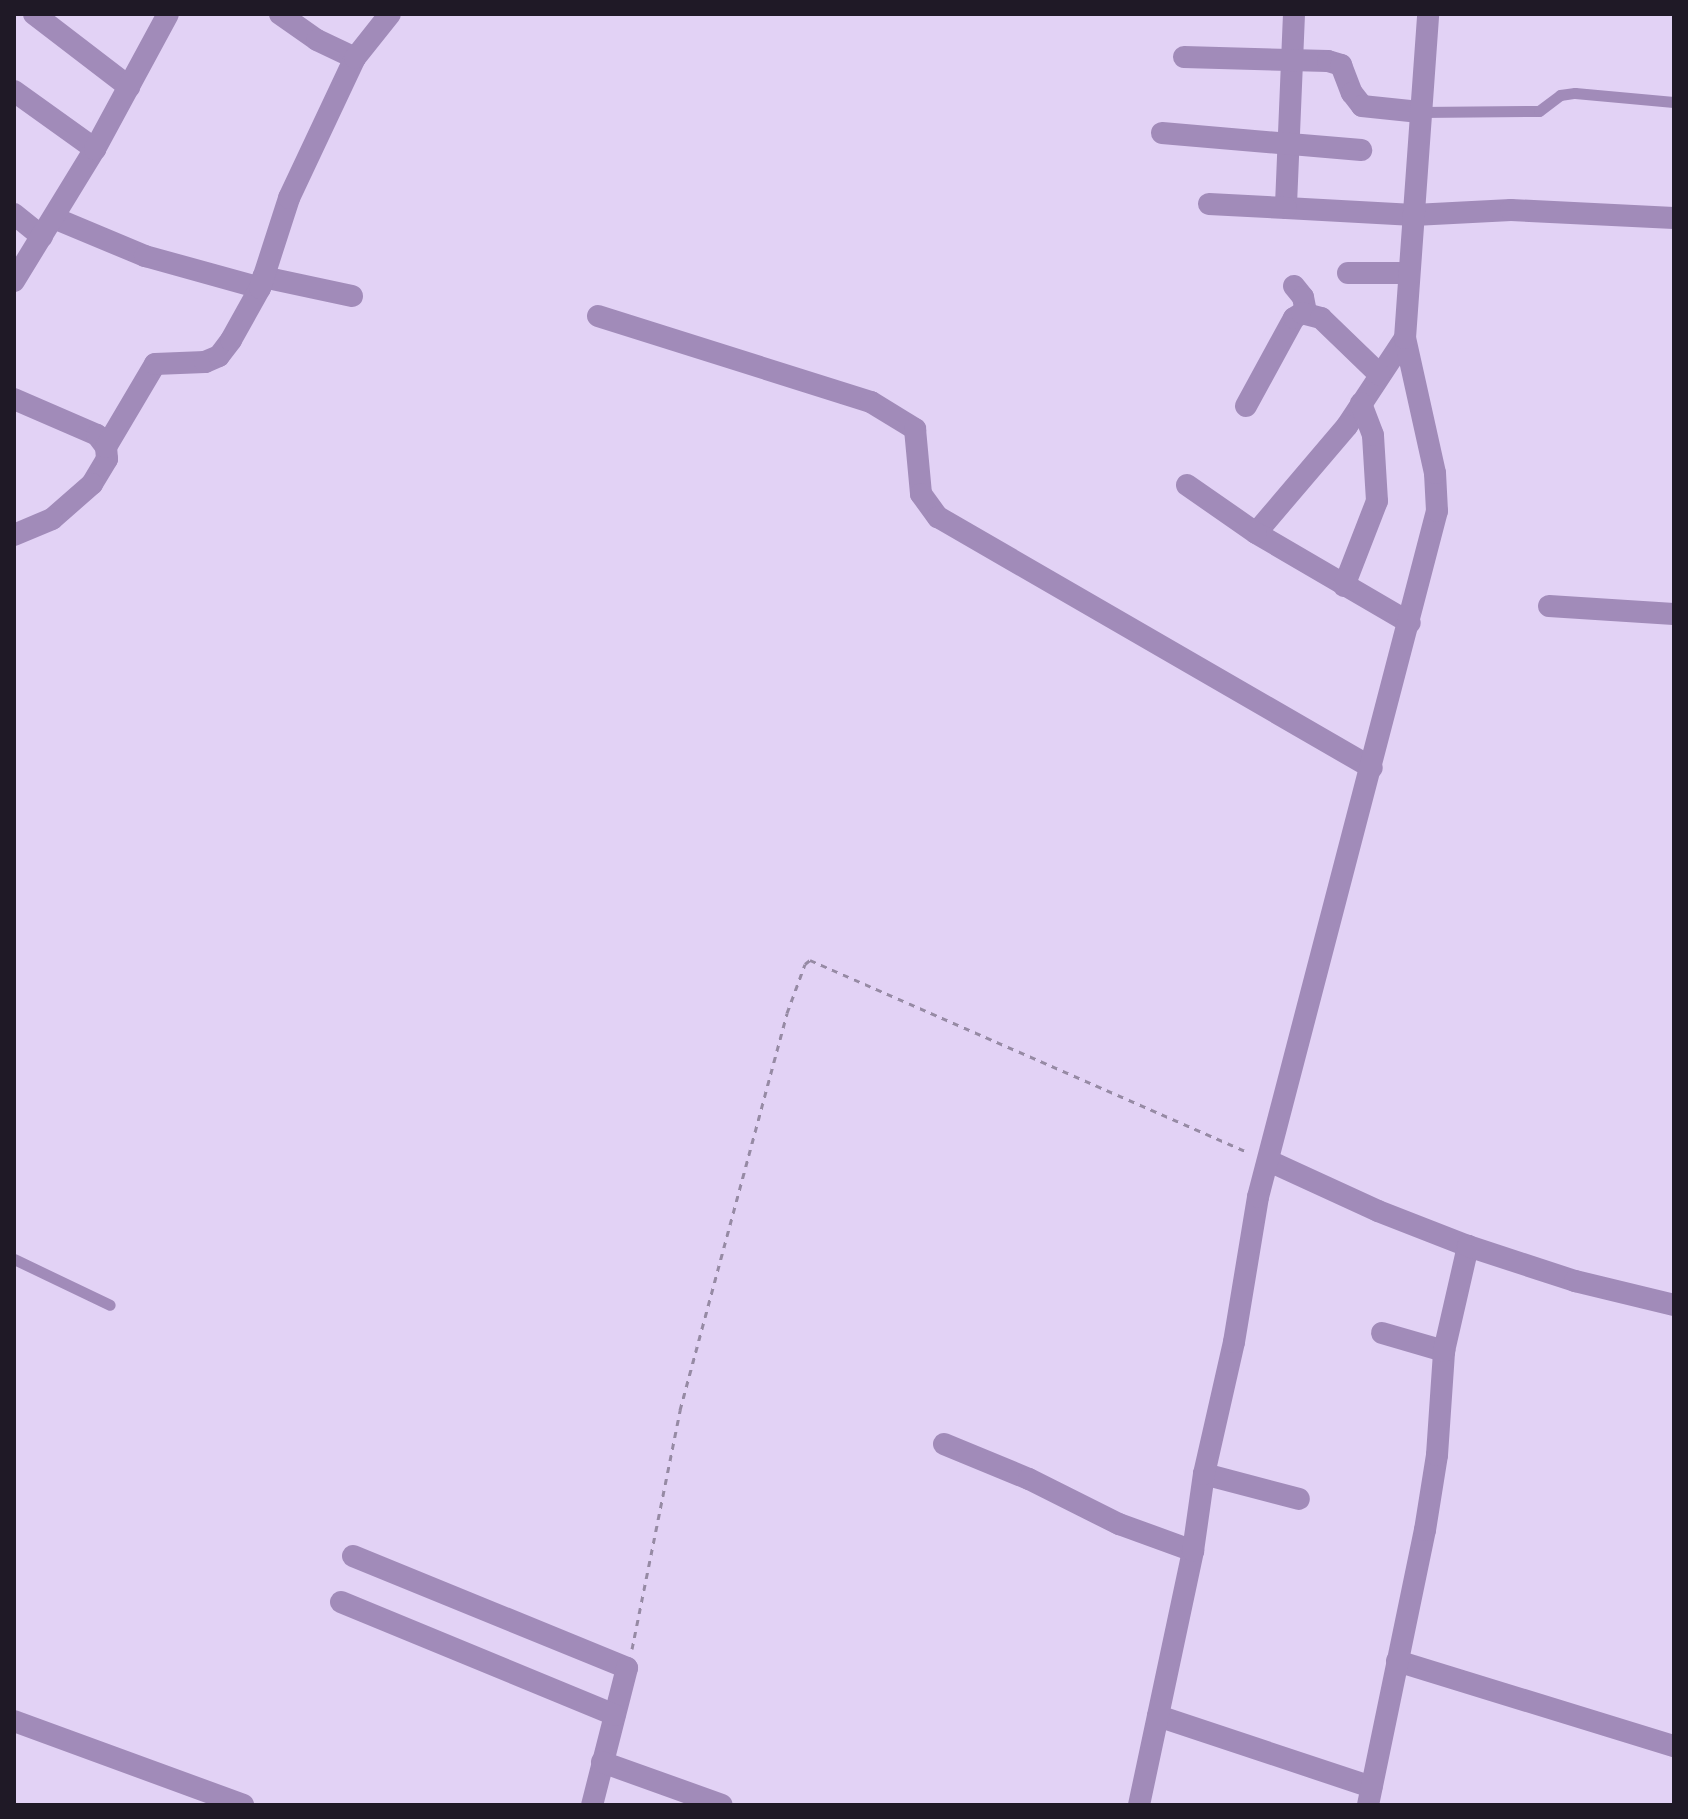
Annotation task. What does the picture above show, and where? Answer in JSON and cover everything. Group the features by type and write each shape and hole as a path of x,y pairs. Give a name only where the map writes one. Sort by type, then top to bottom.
{"street":[{"path":"34,14 129,87"},
{"path":"14,281 95,149 168,14"},
{"path":"280,14 317,40 355,58"},
{"path":"106,447 155,364 205,362 219,356 262,283 289,198 355,58 390,14"},
{"path":"1286,208 1286,144 1294,14"},
{"path":"1139,1805 1193,1551 1204,1474 1234,1342 1258,1197 1437,511 1437,492 1405,338 1428,14"},
{"path":"1184,57 1291,59 1341,65 1352,93 1362,106 1420,112"},
{"path":"14,91 95,149"},
{"path":"1162,133 1361,150"},
{"path":"1209,204 1414,215 1511,210 1674,218"},
{"path":"14,214 48,228 145,256 262,283 352,296"},
{"path":"1348,273 1408,273"},
{"path":"1294,286 1303,297 1306,313"},
{"path":"1246,406 1294,318 1306,313 1321,318 1379,374"},
{"path":"598,316 871,402 915,429 921,494 938,517 1372,768"},
{"path":"1256,533 1347,426 1405,338"},
{"path":"14,399 97,435 106,447 107,459 92,484 52,519 14,535"},
{"path":"1344,586 1377,501 1373,435 1361,403"},
{"path":"1187,485 1256,533 1410,623"},
{"path":"1549,606 1674,614"},
{"path":"1269,1161 1378,1211 1468,1246 1575,1281 1674,1305"},
{"path":"1158,1716 1370,1796 1437,1455 1444,1351 1468,1246"},
{"path":"1382,1333 1444,1351"},
{"path":"944,1444 1029,1479 1119,1524 1193,1551"},
{"path":"1204,1474 1299,1499"},
{"path":"353,1556 627,1668 592,1805"},
{"path":"341,1602 615,1715"},
{"path":"1397,1661 1674,1746"},
{"path":"14,1721 243,1805"},
{"path":"602,1762 722,1805"}],"lane":[{"path":"1420,112 1539,111 1560,95 1575,93 1674,102"},
{"path":"14,1259 110,1305"}],"path":[{"path":"627,1668 680,1410 787,1013 805,964 810,960 1269,1161"}]}
